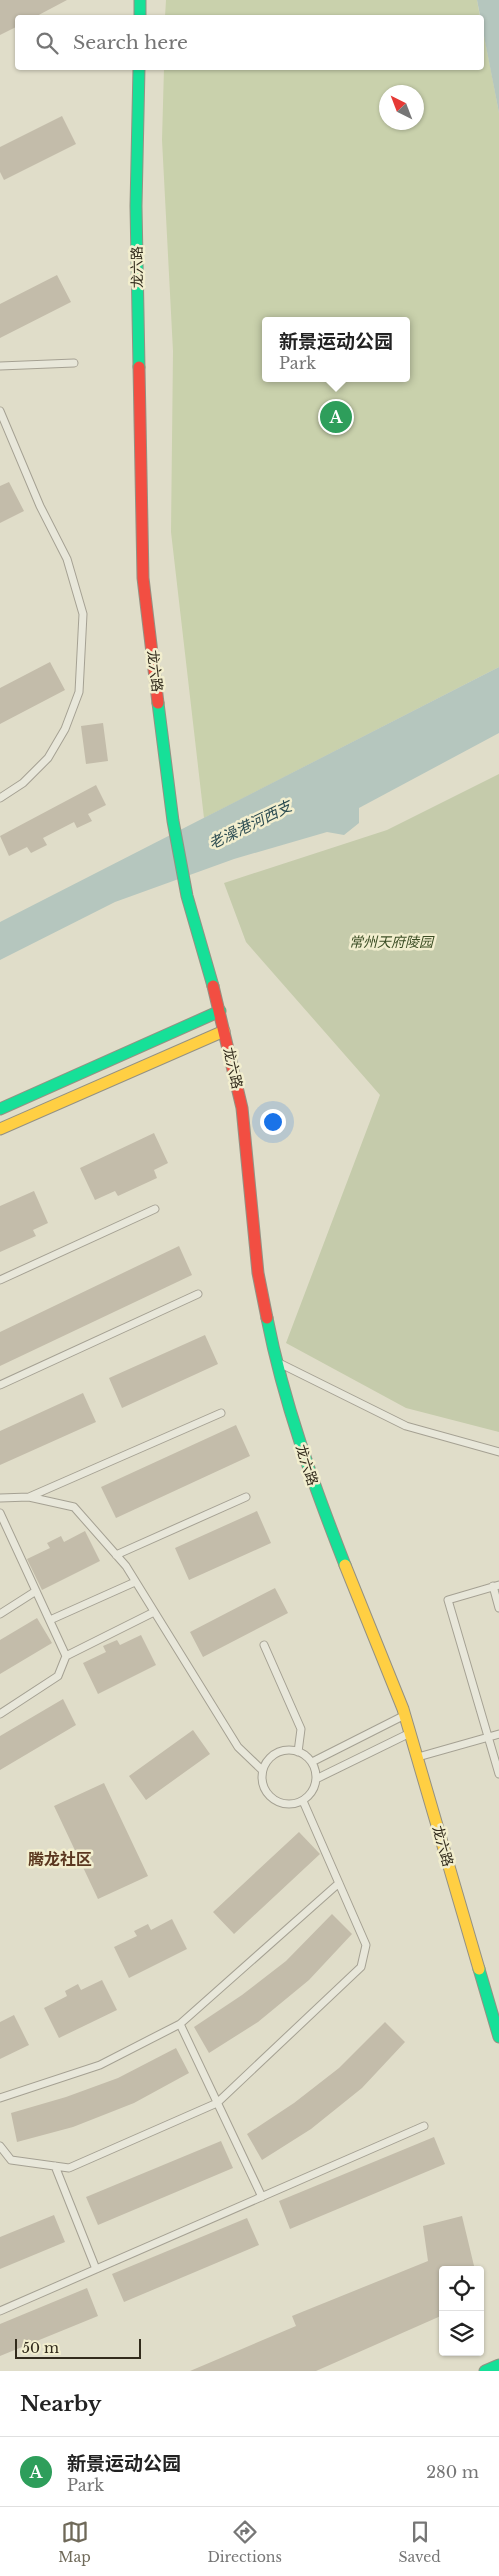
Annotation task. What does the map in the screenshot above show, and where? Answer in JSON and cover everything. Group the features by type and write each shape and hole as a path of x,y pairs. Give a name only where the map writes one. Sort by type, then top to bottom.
{"street":[{"path":"140,0 140,15"},
{"name":"龙六路","path":"139,70 136,206 143,578 173,821 187,896 220,1011 242,1108 258,1273 276,1362 309,1474 405,1715 499,2037"},
{"path":"0,1108 220,1011"},
{"path":"0,1129 224,1031"},
{"path":"486,2371 499,2365"}],"lane":[{"path":"0,366 74,363"},
{"path":"0,410 40,506 67,559 83,614 79,692 66,730 48,758 22,783 0,798"},
{"path":"0,1280 155,1209"},
{"path":"0,1385 198,1294"},
{"path":"276,1362 406,1426 499,1452"},
{"path":"29,1497 221,1413"},
{"path":"0,1498 29,1497 74,1507 116,1555 135,1582 238,1747 262,1770"},
{"path":"116,1555 246,1497"},
{"path":"0,1512 66,1656"},
{"path":"50,1620 135,1582"},
{"path":"499,1608 496,1586 448,1600 499,1774"},
{"path":"0,1614 36,1591"},
{"path":"0,1714 58,1676 66,1656 154,1612"},
{"path":"264,1645 301,1729 298,1752"},
{"path":"312,1762 405,1715"},
{"path":"316,1779 410,1733"},
{"path":"417,1757 499,1734"},
{"path":"289,1750 298,1752 312,1762 316,1779 314,1788 303,1801 285,1805 268,1797 261,1780 262,1770 273,1755 289,1750"},
{"path":"0,2146 11,2160 69,2168 217,2103 362,1966 366,1945 303,1801"},
{"path":"0,2098 100,2065 180,2024 339,1883"},
{"path":"180,2024 262,2197"},
{"path":"0,2311 424,2126"},
{"path":"55,2166 96,2269"}],"green space":[{"path":"166,0 477,0 480,15 165,15"},
{"path":"484,34 499,113 499,667 204,818 171,532 173,351 162,140 164,70 484,70"},
{"name":"常州天府陵园","path":"499,774 499,1432 406,1408 286,1343 380,1095 246,942 224,883 387,830"}],"water":[{"path":"477,0 499,0 499,113 484,36 484,15 480,15"},
{"name":"老澡港河西支","path":"499,667 499,733 359,808 359,823 344,835 327,832 234,859 115,902 0,960 0,922"}],"building":[{"path":"0,0 67,0 39,15 15,15 15,28 0,35"},
{"path":"62,116 76,144 4,180 0,172 0,147"},
{"path":"57,275 71,302 0,338 0,304"},
{"path":"9,482 24,511 0,523 0,486"},
{"path":"50,662 65,690 0,724 0,688"},
{"path":"103,723 108,761 86,764 81,726"},
{"path":"96,785 106,805 88,814 92,821 77,828 74,822 43,838 47,845 31,853 27,847 9,856 0,836"},
{"path":"154,1133 168,1163 154,1170 157,1178 118,1196 115,1191 95,1200 80,1168"},
{"path":"34,1191 48,1223 33,1230 36,1236 0,1252 0,1206"},
{"path":"179,1246 192,1275 0,1366 0,1332"},
{"path":"205,1335 218,1364 122,1408 109,1378"},
{"path":"83,1393 96,1422 0,1465 0,1431"},
{"path":"236,1425 250,1456 116,1518 101,1487"},
{"path":"257,1511 271,1543 189,1580 175,1548"},
{"path":"85,1531 100,1561 42,1590 27,1559 50,1548 47,1543 61,1536 64,1542"},
{"path":"275,1588 288,1613 203,1657 190,1632"},
{"path":"37,1618 52,1643 0,1674 0,1640"},
{"path":"141,1635 156,1665 98,1694 83,1663 106,1652 103,1646 117,1640 120,1645"},
{"path":"63,1699 76,1725 0,1770 0,1736"},
{"path":"193,1730 210,1754 146,1800 129,1776"},
{"path":"104,1783 148,1876 98,1899 54,1806"},
{"path":"299,1832 320,1854 234,1934 213,1912"},
{"path":"332,1914 352,1934 309,1980 258,2022 209,2053 194,2027 242,1995 286,1961"},
{"path":"172,1919 187,1949 129,1978 114,1947 137,1936 134,1931 148,1924 151,1930"},
{"path":"102,1980 117,2010 59,2038 44,2008 67,1996 65,1991 78,1984 81,1990"},
{"path":"14,2015 29,2045 0,2059 0,2022"},
{"path":"385,2022 405,2042 362,2088 311,2129 262,2160 247,2134 294,2103 339,2068"},
{"path":"176,2048 189,2073 134,2103 73,2127 17,2142 11,2113 66,2097 118,2078"},
{"path":"434,2137 445,2164 290,2229 279,2201"},
{"path":"221,2141 233,2168 98,2225 86,2197"},
{"path":"54,2215 65,2242 0,2269 0,2237"},
{"path":"462,2216 474,2266 439,2266 439,2317 316,2371 190,2371 296,2326 292,2316 428,2261 423,2226"},
{"path":"247,2218 259,2245 124,2302 112,2274"},
{"path":"87,2288 98,2316 0,2356 0,2324"}],"traffic: fast":[{"path":"140,0 140,15"},
{"path":"139,70 136,206 139,367"},
{"path":"158,703 173,821 187,896 213,986"},
{"path":"0,1109 220,1011"},
{"path":"267,1318 282,1381 300,1443 345,1565"},
{"path":"479,1969 499,2037"},
{"path":"485,2371 499,2365"}],"traffic: slow":[{"path":"0,1129 224,1031"},
{"path":"345,1565 403,1709 479,1969"}],"traffic: jam":[{"path":"139,367 143,578 158,703"},
{"path":"213,986 242,1108 258,1273 267,1318"}],"place":[{"name":"新景运动公园","path":"336,417"}],"district":[{"name":"腾龙社区","path":"60,1859"}]}
